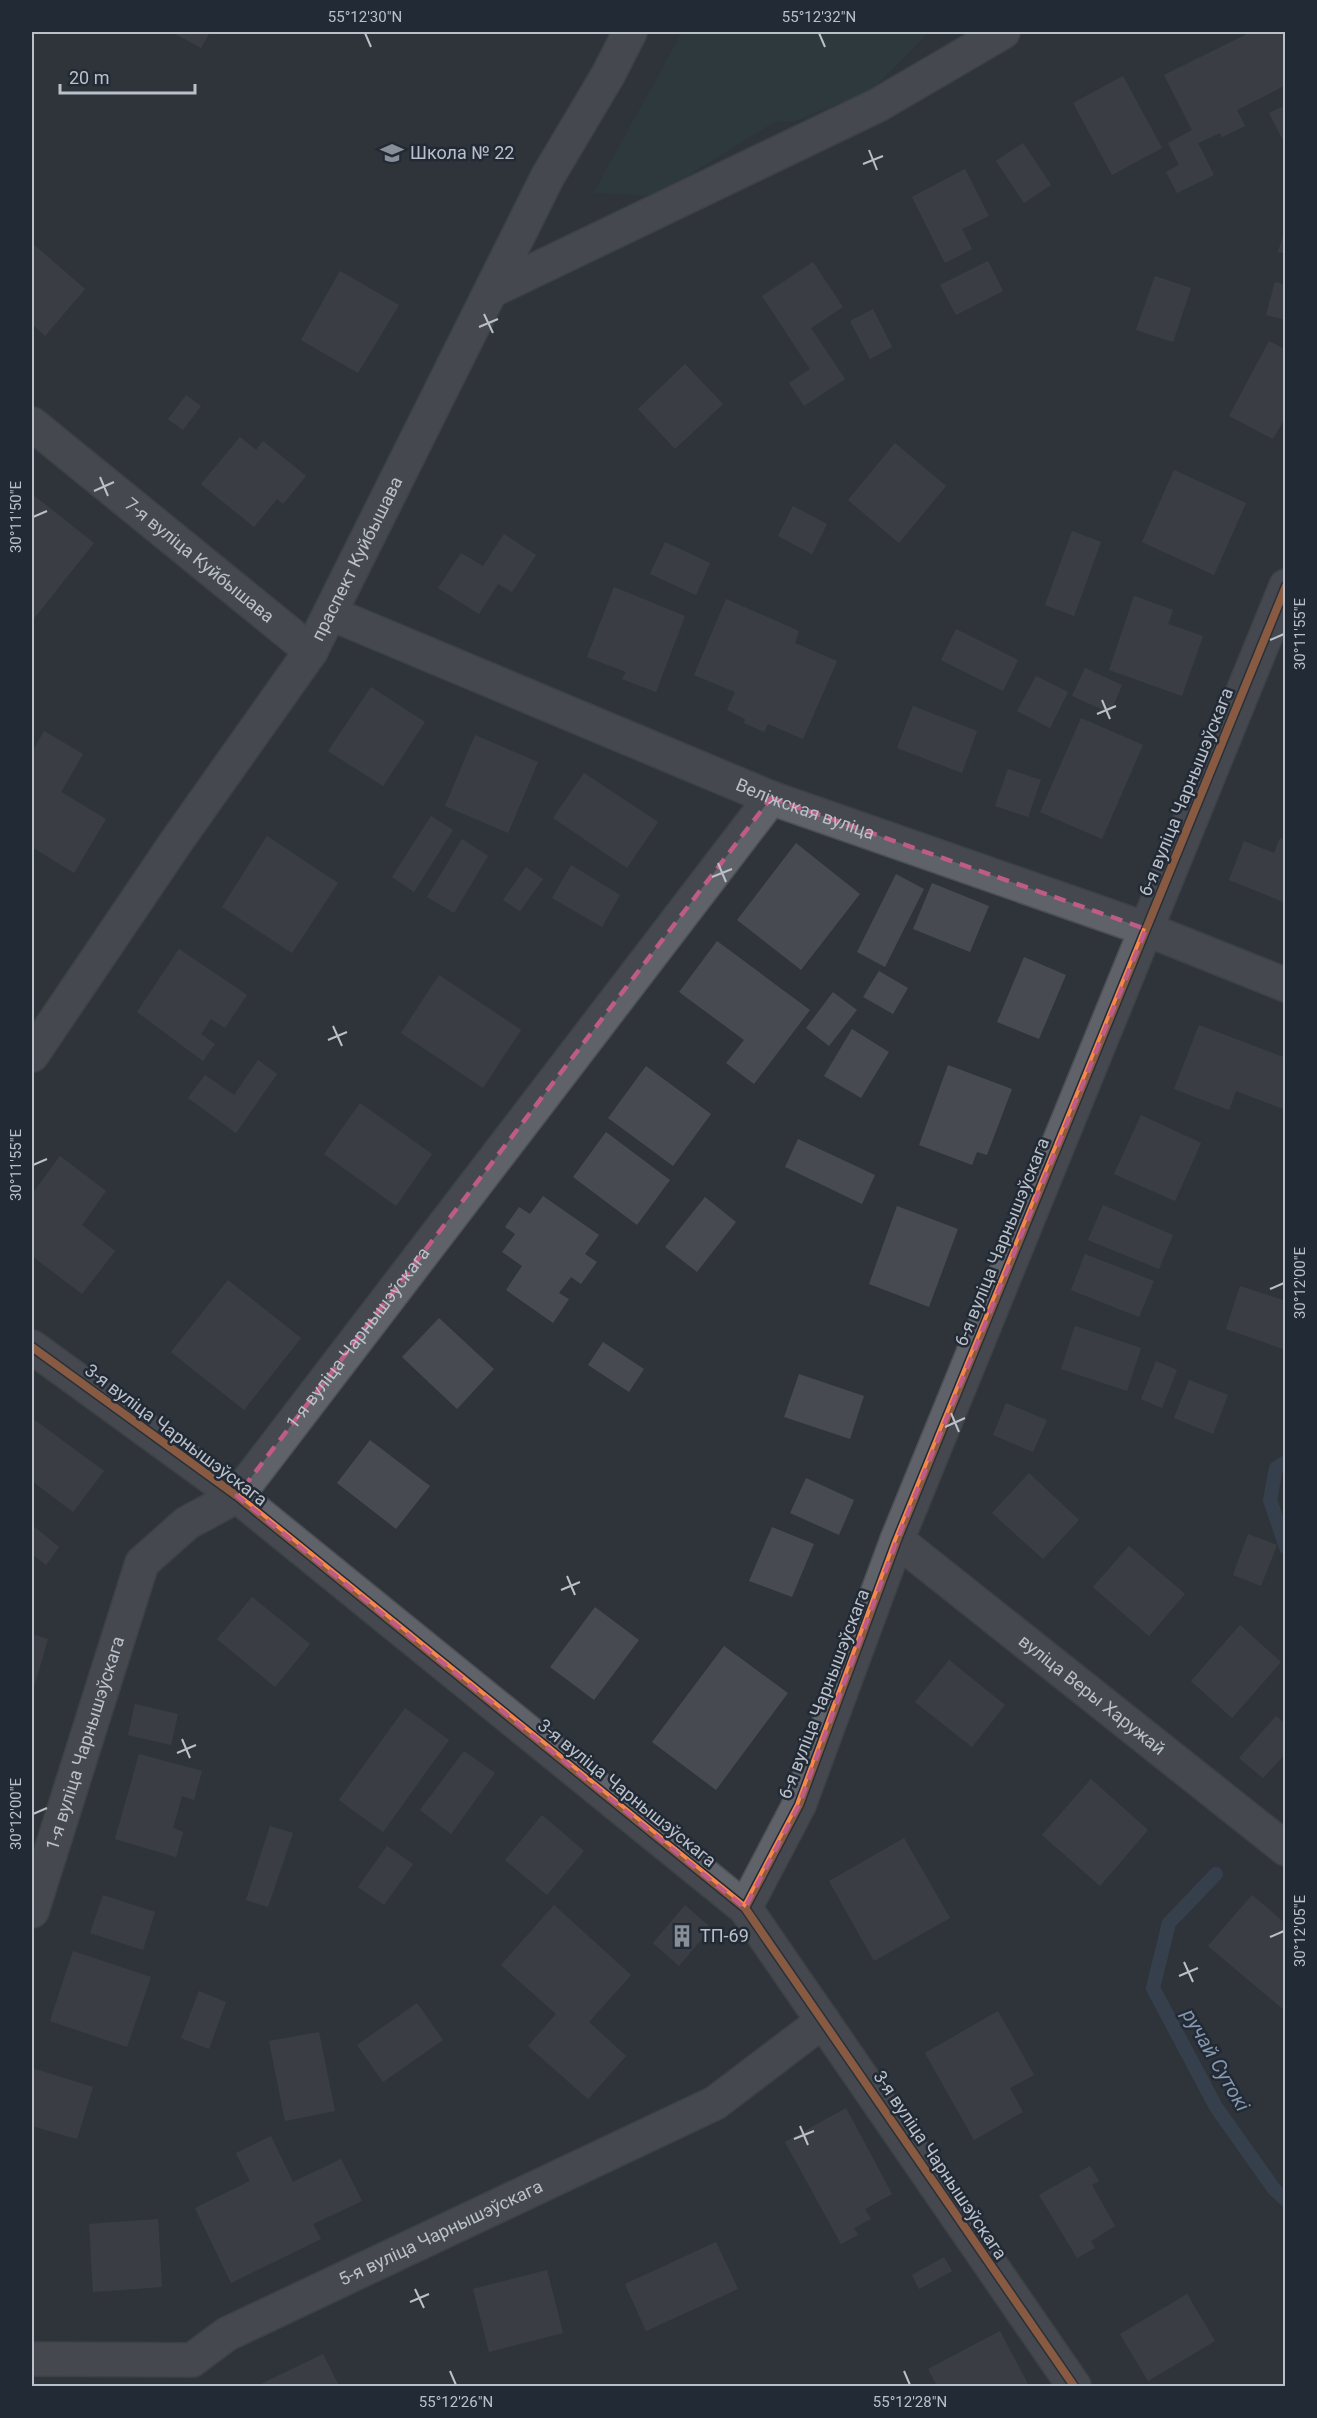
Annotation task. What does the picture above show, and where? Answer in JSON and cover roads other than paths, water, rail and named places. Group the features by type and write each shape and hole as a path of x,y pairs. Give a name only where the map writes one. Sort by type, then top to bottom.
{"street":[{"name":"праспект Куйбышава","path":"32,1055 176,842 311,651 332,614 548,176 608,75 630,32"},
{"path":"491,291 878,105 1004,32"},
{"name":"7-я вуліца Куйбышава","path":"32,424 311,651"},
{"name":"6-я вуліца Чарнышэўскага","path":"745,1908 799,1805 897,1540 1286,586"},
{"name":"Веліжская вуліца","path":"332,614 771,798 1146,929 1286,986"},
{"name":"1-я вуліца Чарнышэўскага","path":"32,1911 142,1563 187,1523 237,1496 771,798"},
{"name":"3-я вуліца Чарнышэўскага","path":"32,1347 237,1496 745,1908 1074,2386"},
{"name":"вуліца Веры Харужай","path":"897,1540 1286,1849"},
{"name":"5-я вуліца Чарнышэўскага","path":"32,2359 195,2373 227,2334 715,2103 824,2021"}],"waterway":[{"name":"ручай Сутокі","path":"1286,1462 1276,1468 1270,1500 1286,1547"},
{"name":"ручай Сутокі","path":"1216,1874 1169,1923 1153,1988 1216,2107 1274,2189 1286,2200"}],"place":[{"name":"Школа № 22","path":"392,153"},
{"name":"ТП-69","path":"682,1936"}]}
